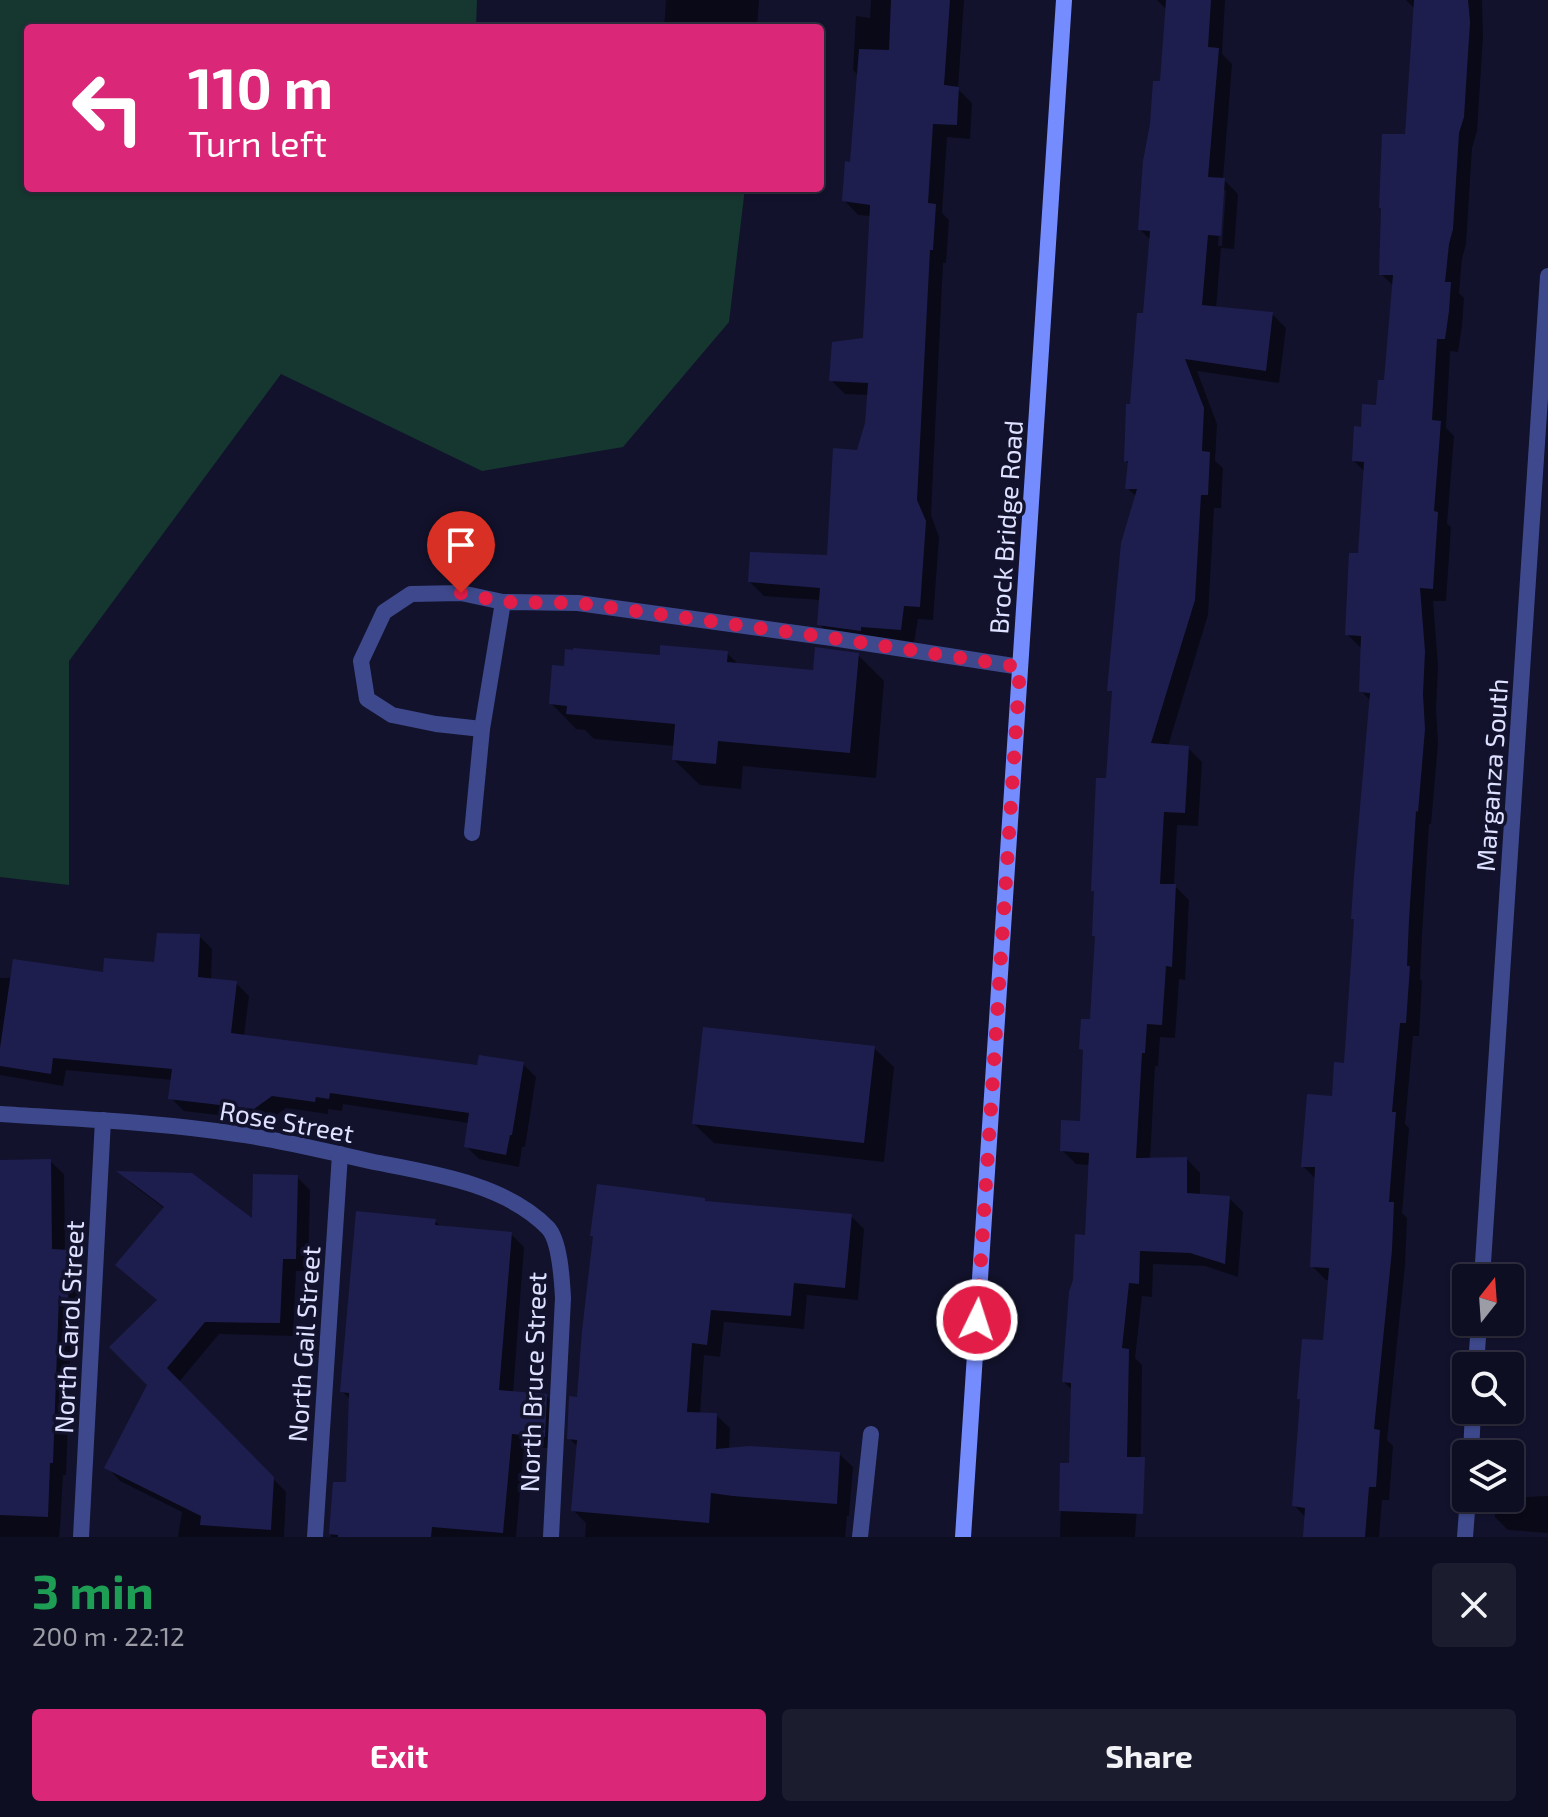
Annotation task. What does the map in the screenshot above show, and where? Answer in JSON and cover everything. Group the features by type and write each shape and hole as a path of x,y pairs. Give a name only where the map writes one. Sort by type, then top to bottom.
{"street":[{"name":"Brock Bridge Road","path":"963,1537 1064,0"},
{"name":"Marganza South","path":"1483,1264 1548,276"},
{"path":"482,729 392,715 367,699 361,661 384,612 411,594 461,593 503,602 578,603 1020,667"},
{"path":"472,833 482,729 503,602"},
{"name":"Rose Street","path":"0,1114 103,1120 237,1134 435,1174 522,1206 550,1230"},
{"name":"North Carol Street","path":"81,1537 103,1120"},
{"name":"North Gail Street","path":"315,1537 340,1154"},
{"name":"North Bruce Street","path":"550,1230 560,1262 563,1298 551,1537"},
{"path":"860,1537 871,1434"},
{"path":"1465,1537 1467,1512"}],"green space":[{"path":"0,0 477,0 476,24 24,24 24,192 745,192 729,322 623,447 482,471 281,374 69,661 69,885 0,877"}],"building":[{"path":"891,0 950,0 944,85 959,87 957,125 933,124 928,203 936,204 933,250 930,250 917,500 926,521 920,607 904,606 901,630 861,627 861,631 817,625 820,588 748,582 750,552 827,555 833,448 857,450 865,423 868,383 829,381 832,342 863,338 870,205 842,201 845,161 850,162 859,49 889,50"},
{"path":"1166,0 1211,0 1208,47 1219,48 1208,177 1225,178 1221,236 1208,235 1202,305 1273,312 1266,371 1185,359 1204,408 1202,451 1210,452 1208,495 1201,495 1195,600 1151,743 1189,746 1185,813 1164,812 1160,884 1176,884 1172,967 1166,966 1162,1025 1147,1024 1145,1053 1142,1053 1136,1158 1187,1157 1187,1193 1230,1196 1225,1264 1190,1253 1140,1251 1139,1284 1129,1283 1122,1348 1129,1349 1127,1457 1145,1457 1143,1514 1059,1511 1060,1463 1069,1463 1071,1383 1062,1382 1069,1292 1073,1280 1075,1234 1085,1235 1089,1153 1060,1151 1061,1120 1080,1121 1081,1019 1090,1019 1095,936 1092,936 1094,891 1091,891 1096,778 1106,778 1112,691 1107,691 1121,543 1137,489 1125,489 1128,461 1124,462 1126,404 1130,404 1137,313 1143,313 1150,231 1138,230 1143,161 1153,81 1160,81"},
{"path":"1414,0 1468,0 1470,22 1464,117 1459,133 1453,229 1445,282 1451,282 1449,311 1445,339 1437,339 1432,420 1441,421 1434,511 1438,512 1433,589 1420,588 1425,651 1425,729 1416,811 1406,1023 1400,1023 1392,1112 1396,1112 1389,1202 1394,1202 1392,1250 1374,1429 1380,1430 1376,1487 1369,1487 1365,1537 1303,1537 1305,1508 1292,1506 1302,1339 1323,1340 1329,1268 1310,1267 1315,1167 1301,1167 1307,1094 1332,1096 1334,1062 1344,1063 1354,876 1370,693 1359,692 1361,636 1345,635 1349,553 1358,553 1364,462 1352,461 1354,426 1361,427 1362,404 1376,405 1378,380 1384,380 1393,275 1379,275 1382,134 1405,134"},
{"path":"660,645 728,651 727,662 813,670 815,647 859,653 850,753 718,741 716,764 672,760 675,724 566,714 567,706 549,704 552,665 564,666 565,649 660,655"},
{"path":"157,933 200,934 198,977 237,981 231,1033 477,1065 479,1055 524,1062 506,1155 464,1147 469,1113 330,1093 329,1099 316,1097 315,1102 272,1096 254,1109 168,1099 172,1069 53,1058 51,1074 0,1066 13,959 103,972 104,958 154,962"},
{"path":"703,1027 875,1046 864,1143 692,1124"},
{"path":"51,1159 52,1249 70,1250 68,1304 59,1295 48,1517 0,1515 0,1160"},
{"path":"116,1171 192,1173 252,1218 253,1174 298,1175 296,1259 283,1259 280,1323 205,1322 167,1368 274,1477 271,1530 200,1525 201,1516 104,1468 147,1385 109,1347 157,1300 115,1265 164,1207"},
{"path":"597,1184 705,1198 705,1201 852,1214 845,1288 794,1283 791,1316 711,1310 707,1345 692,1343 687,1412 717,1413 716,1449 749,1446 840,1452 837,1504 711,1493 709,1523 571,1511 577,1440 567,1439 569,1396 577,1397"},
{"path":"356,1211 436,1219 435,1225 512,1232 499,1390 547,1394 545,1437 512,1434 503,1533 432,1527 431,1537 338,1537 329,1534 333,1482 346,1482 349,1393 340,1392"}],"route":[{"path":"461,593 503,602 578,603 1020,667 977,1320"}]}
